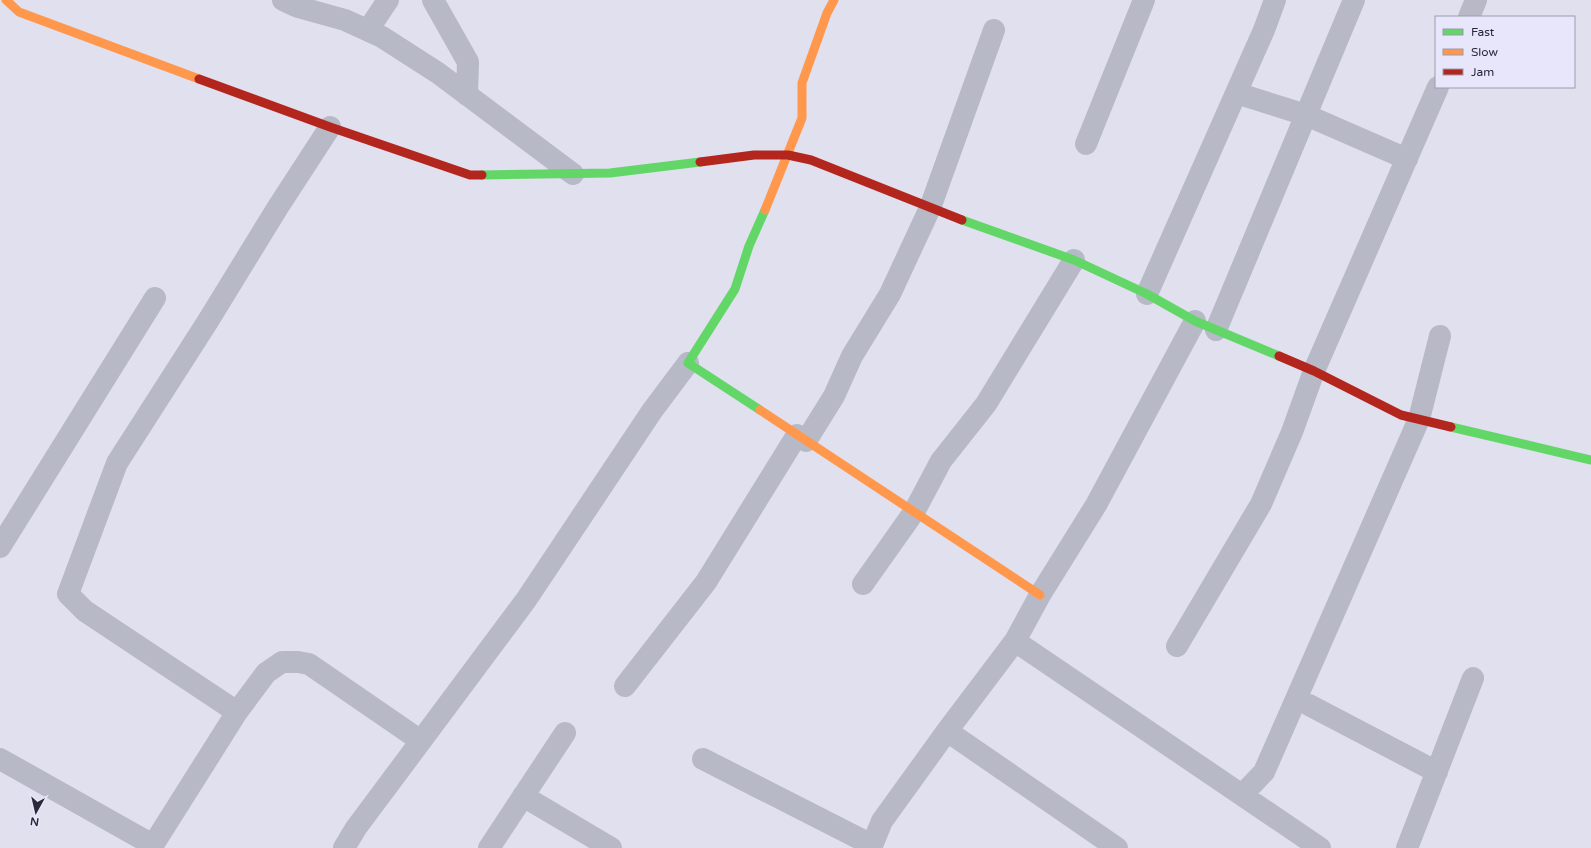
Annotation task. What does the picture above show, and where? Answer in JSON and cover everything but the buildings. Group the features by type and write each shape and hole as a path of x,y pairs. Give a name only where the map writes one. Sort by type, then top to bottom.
{"street":[{"path":"6,0 19,12 330,127 470,175 610,174 754,155 788,155 811,160 930,208 1074,260 1147,294 1195,321 1314,371 1401,415 1591,460"},
{"path":"283,0 298,7 345,20 382,37 438,73 573,174"},
{"path":"368,30 388,0"},
{"path":"432,0 468,62 467,95"},
{"path":"344,848 356,828 526,600 652,411 688,363 735,289 749,246 788,155 802,118 802,83 827,13 834,0"},
{"path":"1086,144 1144,0"},
{"path":"1147,294 1264,30 1275,0"},
{"path":"1216,330 1354,0"},
{"path":"1469,16 1476,0"},
{"path":"625,686 706,582 802,438 834,396 852,356 890,294 930,208 994,30"},
{"path":"1177,646 1261,504 1292,432 1314,371 1438,88"},
{"path":"1236,93 1306,115 1407,159"},
{"path":"237,712 84,611 68,594 117,463 330,127"},
{"path":"863,584 914,512 941,461 986,404 1074,260"},
{"path":"0,547 155,298"},
{"path":"703,759 872,846 882,821 947,731 1015,641 1040,596 1096,505 1195,321"},
{"path":"1242,795 1264,772 1418,419 1440,336"},
{"path":"688,363 1040,596"},
{"path":"1015,641 1320,848"},
{"path":"0,759 153,845 237,712 266,673 282,662 309,664 421,740"},
{"path":"1407,848 1473,678"},
{"path":"1309,705 1437,772"},
{"path":"947,731 1107,845"},
{"path":"489,848 565,733"},
{"path":"523,796 611,848"}],"traffic: fast":[{"path":"482,175 610,173 700,162"},
{"path":"760,410 688,363 735,289 749,246 765,210"},
{"path":"962,220 1074,260 1147,294 1195,321 1279,356"},
{"path":"1451,427 1591,460"}],"traffic: slow":[{"path":"6,0 19,12 199,79"},
{"path":"765,210 802,118 802,83 827,13 834,0"},
{"path":"760,410 1040,595"}],"traffic: jam":[{"path":"199,79 330,127 470,175 482,175"},
{"path":"700,162 754,155 788,155 811,160 962,220"},
{"path":"1279,356 1314,371 1401,415 1451,427"}]}
